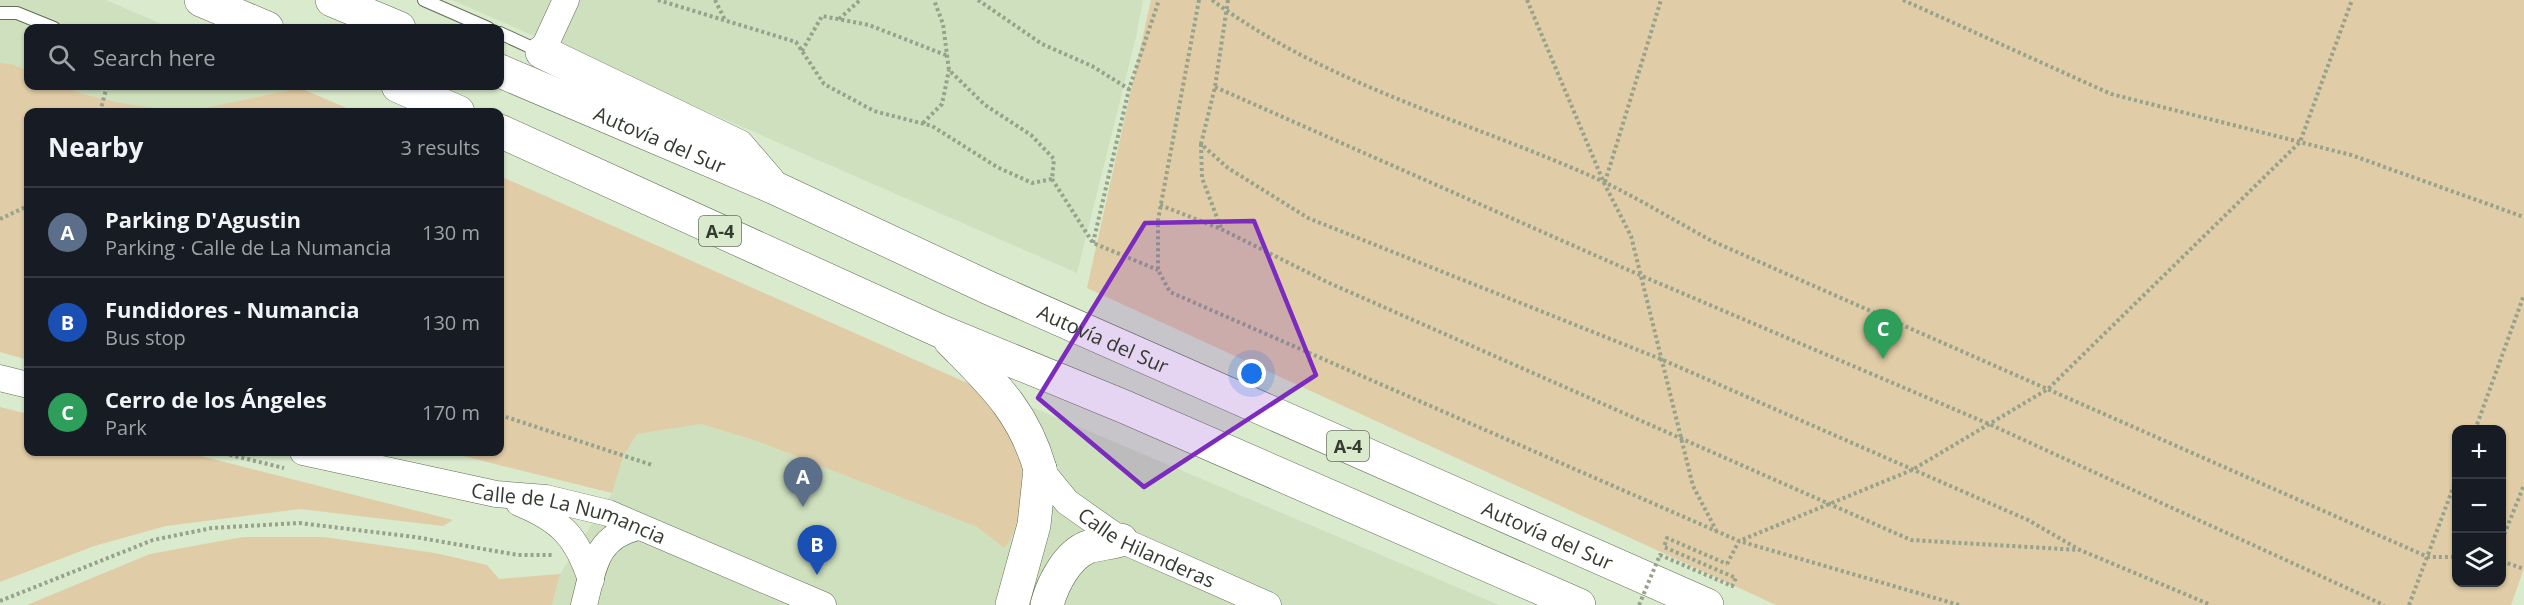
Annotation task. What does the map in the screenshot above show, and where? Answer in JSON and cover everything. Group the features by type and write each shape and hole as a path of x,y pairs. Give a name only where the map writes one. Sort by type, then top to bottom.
{"main road":[{"path":"201,0 258,24"},
{"path":"332,0 389,24"},
{"path":"542,52 738,146 775,188"},
{"name":"Autovía del Sur","path":"504,73 775,188 989,288 1707,605"},
{"path":"407,90 449,108"},
{"name":"A-4","path":"504,133 940,331 1125,407 1579,605"},
{"path":"940,331 1008,400 1031,439 1040,469 1034,525 1012,605"},
{"path":"1047,605 1050,593 1073,558 1086,548 1121,540"}],"street":[{"path":"542,52 566,0"},
{"path":"0,378 24,384"},
{"name":"Calle de La Numancia","path":"321,456 496,494 546,498 608,513 823,605"},
{"name":"Calle Hilanderas","path":"1040,469 1067,502 1121,540 1268,605"},
{"path":"496,494 542,512 564,527 578,549 591,580"},
{"path":"584,605 606,542 620,531 638,527"}],"lane":[{"path":"424,0 479,24"},
{"path":"0,13 17,13 44,24"},
{"path":"504,35 542,52"}],"path":[{"path":"658,0 796,42 824,84 874,111 932,126 997,167 1032,183 1052,179"},
{"path":"716,0 725,20"},
{"path":"838,19 860,0"},
{"path":"922,124 942,104 949,70 943,24 934,0"},
{"path":"978,0 1042,44 1092,66 1129,89"},
{"path":"1093,243 1129,89 1159,0"},
{"path":"1198,0 1158,220 1158,270 1170,292 1739,541 1959,605"},
{"path":"1212,0 1247,26 1299,55 1461,126 1605,183 1712,241 2428,557 2452,557"},
{"path":"1221,229 1202,178 1202,144 1215,87 1228,0"},
{"path":"1527,0 1605,183 1631,237 1693,486 1716,531"},
{"path":"1605,183 1661,0"},
{"path":"1903,0 2111,94 2351,155 2524,216"},
{"path":"1638,605 1660,555 1732,586 1736,578 1664,547 1667,538 1727,564 1739,541 1912,470 2048,389 2300,142 2352,0"},
{"path":"802,51 822,16 869,24 948,56"},
{"path":"949,70 985,105 1039,143 1054,159 1052,179 1093,243 1158,270"},
{"path":"1215,87 1642,276 1989,424 2384,605"},
{"path":"101,108 106,90"},
{"path":"1202,144 1228,168 1308,218 1663,360 2028,520 2080,550 2211,605"},
{"path":"1160,205 1221,229 1328,282 1911,540 2080,550"},
{"path":"0,219 24,208"},
{"path":"2476,425 2524,296"},
{"path":"504,416 652,465"},
{"path":"2505,533 2524,485"},
{"path":"2409,605 2452,493"},
{"path":"0,601 153,540 212,528 299,523 415,537 518,555 550,556 578,549"},
{"path":"2506,562 2524,569"}],"highlighted area":[{"path":"1254,221 1316,375 1144,487 1038,398 1145,223"}],"shaded area":[{"path":"0,0 106,0 162,24 24,24 24,69 12,64 0,63"},
{"path":"452,0 1143,0 1136,37 1077,273"},
{"path":"1151,0 2524,0 2524,568 2511,605 1776,605 1087,288"},
{"path":"0,63 12,64 24,69 24,90 74,90 121,103 157,108 24,108 24,359 0,352"},
{"path":"74,90 290,90 204,108 157,108 83,94"},
{"path":"290,90 305,90 347,108 204,108"},
{"path":"504,178 981,389 1011,430 1020,455 1022,483 1019,514 1010,539 1004,548 977,527 757,441 701,424 637,434 623,457 612,493 463,456 504,456"},
{"path":"0,407 24,413 24,456 201,456 453,520 443,526 300,509 166,526 94,546 0,582"},
{"path":"1034,408 1499,605 552,605 560,574 612,493 623,457 637,434 701,424 757,441 977,527 1004,548 1008,414"},
{"path":"243,537 324,537 435,553 487,565 499,579 560,574 552,605 27,605 150,554"}],"place":[{"name":"Cerro de los Ángeles","path":"1883,359"},
{"name":"Parking D'Agustin","path":"803,507"},
{"name":"Fundidores - Numancia","path":"817,575"}]}
